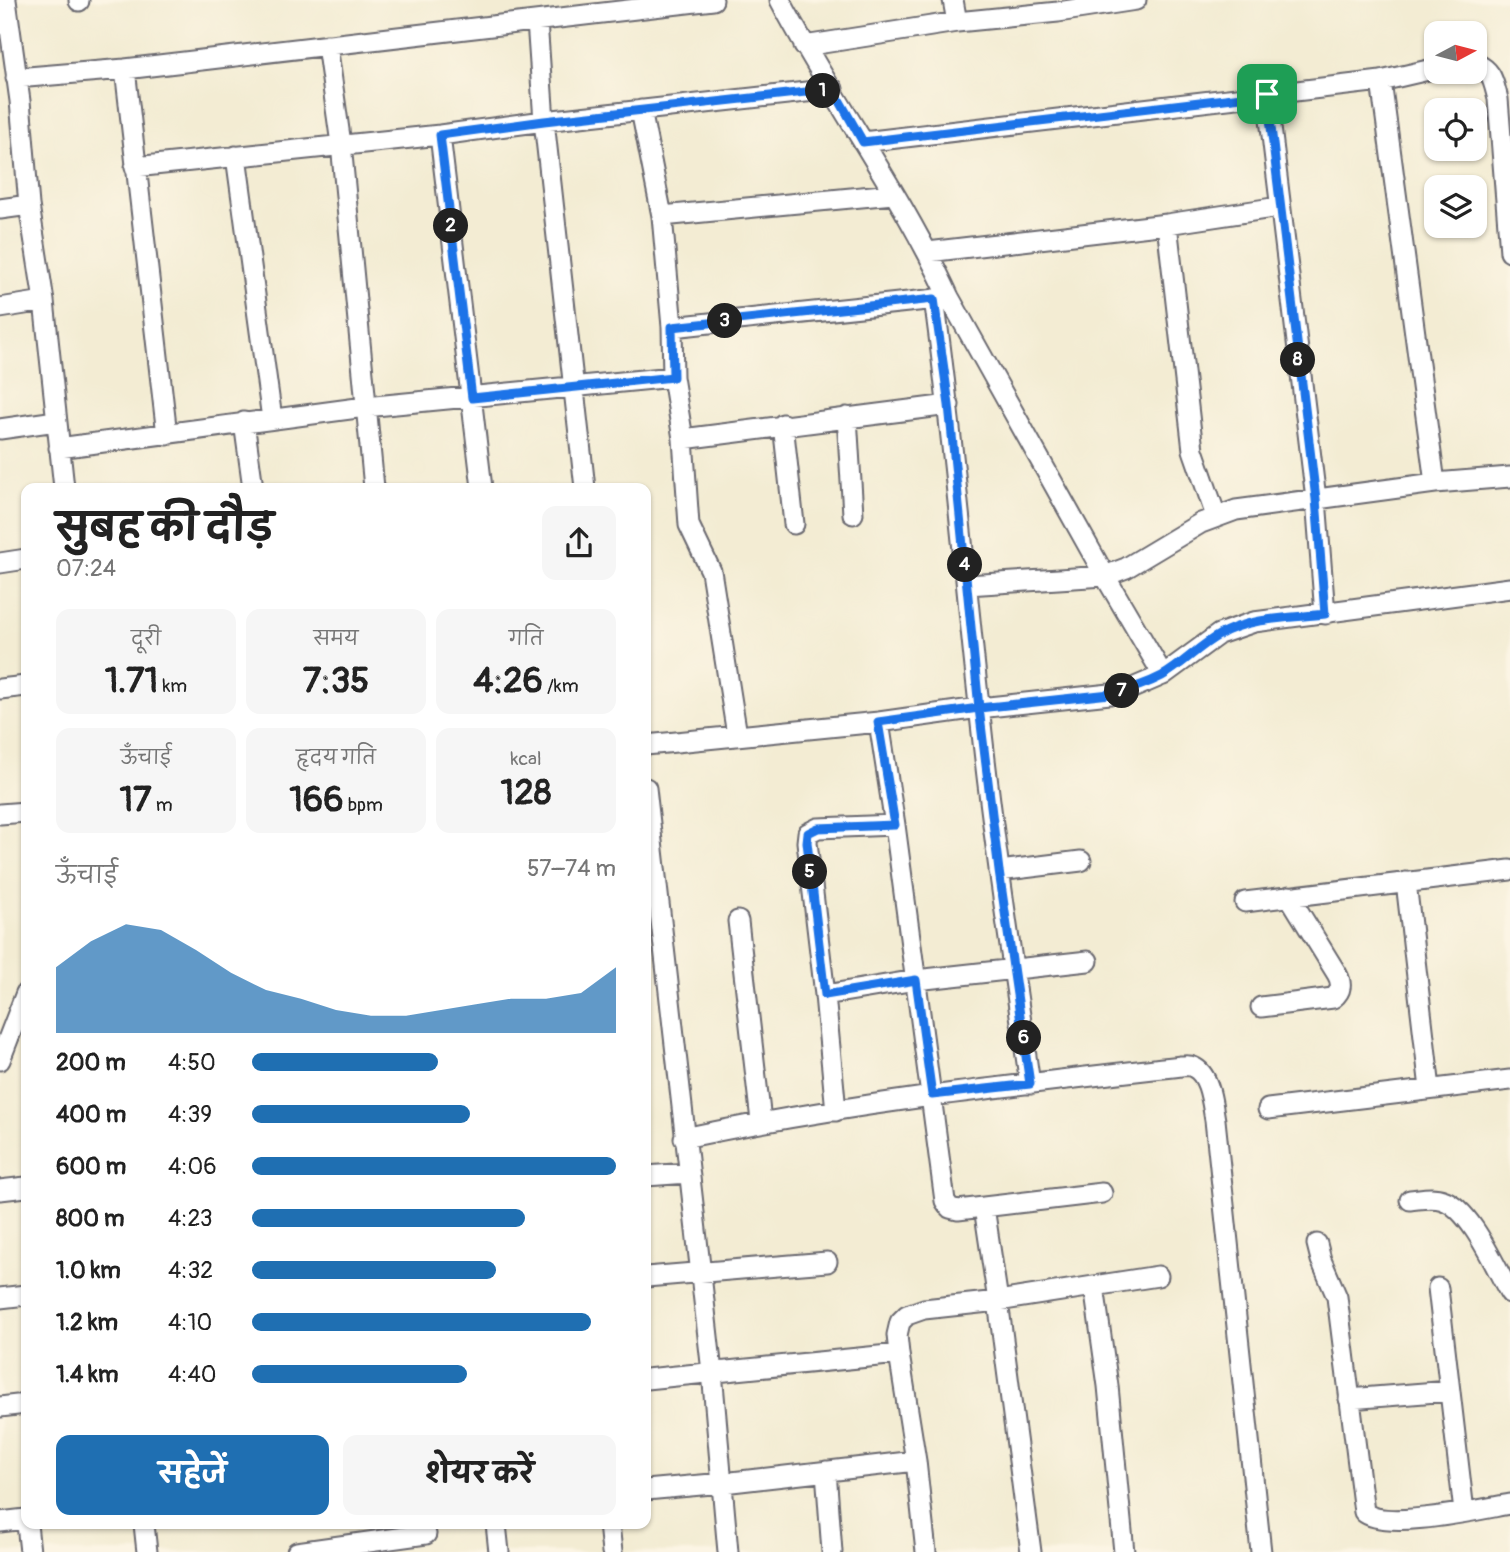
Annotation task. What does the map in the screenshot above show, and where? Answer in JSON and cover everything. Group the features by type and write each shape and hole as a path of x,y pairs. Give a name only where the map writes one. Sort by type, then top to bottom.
{"street":[{"path":"16,78 125,69 713,0"},
{"path":"780,0 804,46 833,89 928,252 942,298 949,405 979,708 1030,1084"},
{"path":"953,0 957,22"},
{"path":"804,46 1057,6 1136,0"},
{"path":"5,8 20,101 29,205 44,301 63,483"},
{"path":"537,20 544,121 584,483"},
{"path":"327,45 341,144 373,483"},
{"path":"125,69 167,435"},
{"path":"863,142 1381,81 1424,71"},
{"path":"1488,73 1495,89 1506,176 1510,252"},
{"path":"1381,81 1435,483"},
{"path":"135,167 833,89"},
{"path":"1267,94 1316,499 1325,614"},
{"path":"0,103 20,101"},
{"path":"641,110 662,216 672,327 673,377 683,439 689,525 711,571 737,735"},
{"path":"440,135 481,483"},
{"path":"236,156 272,418"},
{"path":"662,216 893,194"},
{"path":"0,209 29,205"},
{"path":"928,252 1279,207"},
{"path":"1167,223 1193,450 1216,516"},
{"path":"672,327 942,298"},
{"path":"942,298 1163,675"},
{"path":"0,308 44,301"},
{"path":"59,448 365,407 673,377"},
{"path":"683,439 783,424 949,405"},
{"path":"847,417 853,514"},
{"path":"0,429 56,421"},
{"path":"244,422 252,483"},
{"path":"783,424 794,524"},
{"path":"967,585 1105,576 1126,568 1216,516 1236,510 1435,483 1510,477"},
{"path":"0,563 21,560"},
{"path":"651,744 878,722 1110,694 1128,690 1163,675 1219,634 1254,622 1510,588"},
{"path":"0,689 21,687"},
{"path":"878,722 895,825 944,1201 950,1208 958,1210 1102,1193"},
{"path":"0,814 21,812"},
{"path":"836,1111 808,833 818,828 895,825"},
{"path":"999,871 1081,861"},
{"path":"1245,902 1510,870"},
{"path":"1406,882 1430,1089"},
{"path":"651,883 712,1372 728,1552"},
{"path":"1261,1007 1333,998 1339,993 1341,986 1337,974 1289,896"},
{"path":"738,921 761,1121"},
{"path":"825,995 916,980 1088,961"},
{"path":"0,1060 21,1006"},
{"path":"684,1138 761,1121 932,1095 1181,1066 1194,1067 1202,1074 1211,1094 1261,1552"},
{"path":"1268,1109 1510,1080"},
{"path":"651,1176 688,1173"},
{"path":"0,1190 21,1188"},
{"path":"1410,1200 1441,1199 1455,1206 1480,1241 1510,1293"},
{"path":"984,1207 1031,1552"},
{"path":"1317,1244 1337,1297 1364,1512 1369,1517 1384,1520 1426,1518 1510,1504"},
{"path":"651,1277 828,1262"},
{"path":"926,1552 916,1461 899,1354 897,1335 900,1322 906,1315 924,1309 998,1301 1158,1276"},
{"path":"1094,1286 1108,1386 1124,1552"},
{"path":"1438,1288 1464,1512"},
{"path":"0,1298 21,1296"},
{"path":"651,1378 899,1354"},
{"path":"1349,1399 1449,1391"},
{"path":"0,1407 21,1405"},
{"path":"651,1490 916,1461"},
{"path":"826,1471 832,1552"},
{"path":"0,1522 21,1520"},
{"path":"28,1529 30,1552"},
{"path":"145,1529 147,1552"},
{"path":"497,1529 499,1552"},
{"path":"610,1529 612,1552"},
{"path":"298,1552 427,1537"}],"route":[{"path":"1267,94 863,142 833,89 440,135 472,398 673,377 672,327 934,299 949,405 979,708 878,722 895,825 818,828 808,833 807,842 825,995 916,980 932,1095 1030,1084 979,708 1128,690 1163,675 1219,634 1254,622 1325,614 1316,499 1267,94"}]}
